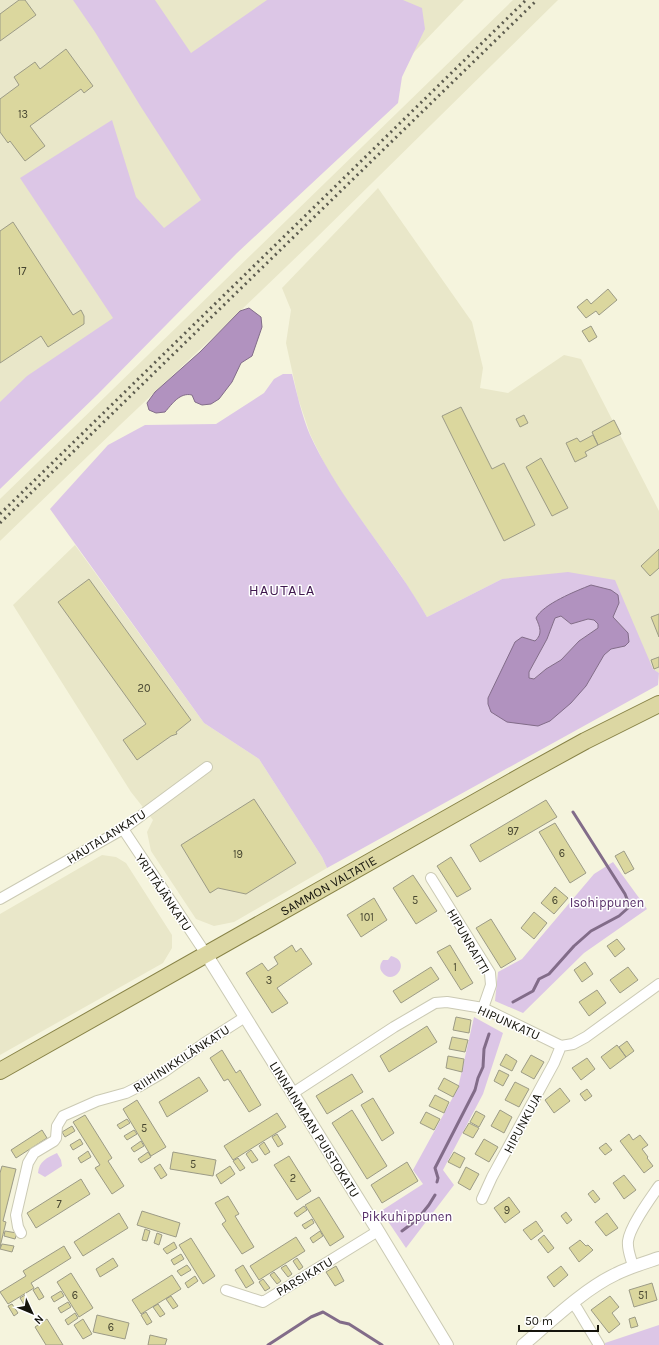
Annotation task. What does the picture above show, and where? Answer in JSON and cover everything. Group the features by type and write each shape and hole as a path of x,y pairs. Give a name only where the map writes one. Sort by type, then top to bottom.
{"main road":[{"name":"SAMMON VALTATIE","path":"0,1071 585,741 659,704"}],"street":[{"name":"HAUTALANKATU","path":"0,899 123,829 207,767"},
{"name":"YRITTÄJÄNKATU","path":"123,829 206,954"},
{"name":"HIPUNRAITTI","path":"431,878 490,973 490,985 483,1008"},
{"name":"LINNAINMAAN PUISTOKATU","path":"206,954 447,1345"},
{"path":"561,1046 573,1044 586,1037 659,984"},
{"name":"HIPUNKATU","path":"293,1093 394,1027 435,1003 447,1002 483,1008 561,1046"},
{"name":"RIIHINIKKILÄNKATU","path":"21,1233 18,1227 16,1215 28,1163 34,1153 56,1138 57,1126 63,1116 97,1101 126,1093 138,1087 164,1072 203,1044 245,1018"},
{"name":"HIPUNKUJA","path":"482,1199 492,1177 556,1059 561,1046"},
{"path":"633,1266 628,1251 628,1241 638,1218 649,1199 659,1186"},
{"name":"PARSIKATU","path":"226,1290 263,1302 378,1231"},
{"path":"523,1345 606,1279 633,1266 659,1258"},
{"path":"573,1304 599,1345"}],"shaded area":[{"path":"0,0 464,0 239,235 0,453"},
{"path":"513,0 558,0 312,242 0,541 0,499"},
{"path":"378,188 472,322 483,368 480,388 508,393 564,355 581,359 659,511 659,673 502,579 427,617 400,574 346,499 327,469 310,434 298,398 286,343 291,310 282,288"},
{"path":"249,308 261,317 262,327 252,356 241,363 232,382 219,399 211,404 202,405 195,402 192,395 184,395 173,402 165,412 156,413 149,410 147,403 155,392 200,352 240,311"},
{"path":"75,545 204,723 259,759 322,857 327,868 234,922 214,926 196,919 151,851 147,832 153,820 131,792 13,605"},
{"path":"591,585 611,590 618,595 619,603 613,617 628,633 629,642 625,646 611,649 604,655 586,686 571,703 550,721 538,726 507,722 491,712 488,704 488,698 515,642 522,637 535,641 540,633 540,627 536,618 545,608 569,594","holes":["561,616 571,624 588,619 594,620 598,624 598,628 579,641 561,660 546,669 534,679 529,678 529,672 547,639 555,618"]},
{"path":"102,855 116,857 126,863 172,935 172,948 163,963 0,1055 0,914"}],"green space":[{"path":"73,0 155,0 191,53 267,0 403,0 422,8 425,29 402,77 398,103 237,253 98,394 0,489 0,402 27,376 113,318 20,178 112,120 136,197 164,228 201,200 95,32"},
{"path":"283,374 292,374 310,435 329,471 363,523 403,578 427,617 502,579 568,572 615,580 653,669 659,673 658,685 327,868 322,857 259,759 204,723 50,509 108,445 145,425 216,424 264,393 274,379","holes":["619,603 613,617 628,633 625,646 611,649 604,655 586,686 488,698 522,637 535,641 538,638 540,630 536,618"]},
{"path":"561,616 571,624 588,619 594,620 598,624 598,628 579,641 561,660 546,669 534,679 529,678 529,672 547,639 555,618"},
{"name":"Isohippunen","path":"613,862 647,909 584,953 523,1013 495,1001 498,972 522,959 594,874"},
{"path":"391,956 397,959 401,967 399,972 391,977 386,976 380,968 383,960 388,960"},
{"name":"Pikkuhippunen","path":"474,1017 503,1033 483,1094 443,1170 454,1185 406,1248 381,1211 423,1184 413,1170 458,1088"},
{"path":"57,1153 61,1160 62,1166 45,1177 38,1173 42,1163 47,1158"},
{"path":"659,1325 659,1345 605,1345 605,1343"}],"building":[{"path":"19,0 25,0 36,15 0,41 0,14"},
{"path":"66,49 93,86 84,93 81,89 30,126 45,146 25,161 10,141 8,143 0,132 0,99 19,85 14,77 35,62 40,69"},
{"path":"13,222 73,315 81,310 84,316 84,324 48,347 41,336 0,363 0,231"},
{"path":"608,289 617,300 599,315 596,311 586,318 577,307 587,299 591,304"},
{"path":"591,326 597,337 589,342 582,331"},
{"path":"461,407 492,469 504,463 535,525 504,541 442,416"},
{"path":"524,415 528,423 520,427 516,419"},
{"path":"614,420 621,434 598,445 592,432"},
{"path":"593,435 598,445 585,452 587,456 575,462 566,443 577,438 580,442"},
{"path":"541,458 568,508 552,516 526,467"},
{"path":"659,549 659,568 650,576 641,566"},
{"path":"89,579 191,720 176,732 177,734 171,736 137,760 123,740 146,724 58,602"},
{"path":"659,614 659,637 651,617"},
{"path":"659,657 659,667 654,669 651,660"},
{"path":"254,799 296,863 246,894 218,888 210,893 181,845"},
{"path":"546,800 557,817 480,862 470,845"},
{"path":"555,823 586,873 570,883 539,832"},
{"path":"624,851 634,869 625,874 615,856"},
{"path":"451,857 471,889 457,897 437,866"},
{"path":"413,875 437,911 416,924 393,888"},
{"path":"555,887 568,898 554,914 541,903"},
{"path":"374,898 387,920 361,937 347,915"},
{"path":"534,912 547,923 534,939 521,928"},
{"path":"491,919 516,959 501,968 476,928"},
{"path":"617,939 625,949 615,957 607,946"},
{"path":"292,945 296,952 301,948 312,964 277,988 288,1003 272,1013 246,973 262,963 268,971 278,964 274,957"},
{"path":"450,945 473,983 461,990 437,952"},
{"path":"585,962 593,974 582,982 574,970"},
{"path":"431,967 439,979 401,1003 393,991"},
{"path":"628,967 638,980 620,993 610,980"},
{"path":"597,990 606,1003 589,1016 579,1002"},
{"path":"456,1017 471,1020 469,1033 453,1030"},
{"path":"427,1026 437,1042 389,1072 380,1056"},
{"path":"452,1037 468,1040 465,1052 449,1049"},
{"path":"627,1041 634,1051 626,1057 619,1047"},
{"path":"617,1045 626,1057 610,1069 601,1057"},
{"path":"222,1050 236,1073 240,1070 261,1105 249,1112 228,1079 224,1081 210,1058"},
{"path":"506,1054 517,1061 512,1071 500,1065"},
{"path":"531,1055 544,1062 534,1079 521,1072"},
{"path":"448,1056 464,1059 462,1072 446,1068"},
{"path":"587,1058 595,1069 581,1080 572,1068"},
{"path":"499,1070 509,1075 503,1086 494,1081"},
{"path":"352,1074 363,1092 327,1114 316,1096"},
{"path":"199,1077 208,1091 167,1117 159,1102"},
{"path":"444,1078 459,1086 453,1097 438,1089"},
{"path":"515,1082 529,1089 519,1107 505,1100"},
{"path":"560,1088 570,1101 554,1113 545,1100"},
{"path":"587,1089 592,1096 585,1101 580,1094"},
{"path":"435,1095 449,1102 444,1113 429,1106"},
{"path":"373,1098 394,1133 382,1141 361,1105"},
{"path":"137,1100 166,1147 151,1156 123,1109"},
{"path":"352,1110 387,1166 367,1179 332,1123"},
{"path":"500,1110 512,1117 504,1133 491,1126"},
{"path":"476,1111 485,1116 479,1127 470,1122"},
{"path":"426,1112 440,1119 434,1130 420,1123"},
{"path":"277,1113 286,1127 233,1160 224,1146"},
{"path":"85,1115 112,1158 108,1161 124,1186 112,1194 95,1168 100,1165 73,1122"},
{"path":"127,1119 130,1123 120,1129 117,1125"},
{"path":"469,1123 479,1128 473,1138 463,1133"},
{"path":"72,1126 75,1131 65,1137 62,1132"},
{"path":"42,1130 47,1138 16,1158 11,1150"},
{"path":"134,1130 137,1134 127,1140 124,1136"},
{"path":"277,1134 283,1144 278,1147 272,1137"},
{"path":"629,1134 633,1140 640,1135 648,1145 642,1149 653,1166 644,1173 620,1141"},
{"path":"80,1139 83,1144 73,1150 70,1145"},
{"path":"484,1139 498,1147 489,1162 475,1154"},
{"path":"141,1141 144,1146 134,1152 131,1148"},
{"path":"264,1142 270,1152 265,1155 259,1146"},
{"path":"606,1143 612,1150 605,1155 599,1148"},
{"path":"251,1150 258,1160 252,1163 246,1154"},
{"path":"88,1151 91,1157 81,1163 78,1158"},
{"path":"148,1152 151,1157 141,1163 138,1159"},
{"path":"173,1152 216,1160 213,1176 170,1169"},
{"path":"454,1152 465,1158 460,1168 448,1162"},
{"path":"289,1156 311,1191 297,1200 274,1165"},
{"path":"238,1158 245,1168 240,1171 233,1161"},
{"path":"407,1162 418,1181 382,1203 371,1185"},
{"path":"160,1164 167,1175 161,1179 154,1168"},
{"path":"2,1166 16,1169 3,1221 6,1222 0,1247 0,1173"},
{"path":"230,1166 235,1174 221,1184 216,1175"},
{"path":"466,1167 479,1174 470,1190 458,1183"},
{"path":"624,1175 636,1190 624,1199 613,1183"},
{"path":"81,1179 90,1194 36,1228 27,1213"},
{"path":"593,1190 600,1199 595,1203 588,1194"},
{"path":"228,1196 239,1214 235,1216 254,1247 242,1254 222,1224 226,1221 215,1203"},
{"path":"319,1197 344,1237 330,1246 305,1205"},
{"path":"509,1197 520,1212 505,1223 494,1208"},
{"path":"304,1206 307,1210 297,1217 294,1213"},
{"path":"142,1211 180,1223 176,1237 137,1225"},
{"path":"566,1212 572,1220 567,1224 561,1216"},
{"path":"119,1213 128,1228 83,1256 74,1242"},
{"path":"607,1213 618,1228 606,1236 595,1222"},
{"path":"312,1219 314,1223 305,1229 302,1225"},
{"path":"536,1221 543,1231 531,1240 523,1230"},
{"path":"145,1229 150,1231 147,1241 142,1240"},
{"path":"5,1231 17,1233 15,1239 4,1236"},
{"path":"320,1231 323,1236 313,1243 310,1238"},
{"path":"157,1233 162,1235 159,1245 154,1243"},
{"path":"544,1235 554,1248 548,1253 538,1240"},
{"path":"296,1237 305,1251 259,1280 250,1266"},
{"path":"191,1238 215,1276 203,1284 179,1245"},
{"path":"580,1240 593,1250 579,1262 569,1248"},
{"path":"174,1242 177,1248 167,1254 163,1249"},
{"path":"2,1244 14,1246 12,1252 0,1249"},
{"path":"64,1246 71,1258 31,1283 34,1288 8,1304 0,1292 26,1276 23,1271"},
{"path":"181,1254 184,1259 174,1265 171,1260"},
{"path":"113,1258 118,1266 100,1277 96,1269"},
{"path":"297,1258 303,1267 299,1270 293,1261"},
{"path":"187,1265 191,1270 181,1276 177,1271"},
{"path":"243,1265 254,1283 246,1288 235,1270"},
{"path":"286,1265 292,1274 288,1277 281,1268"},
{"path":"336,1266 344,1281 335,1286 326,1272"},
{"path":"561,1266 568,1275 554,1287 547,1277"},
{"path":"274,1272 281,1281 277,1284 270,1275"},
{"path":"71,1273 93,1308 79,1317 57,1282"},
{"path":"172,1275 181,1289 141,1314 132,1300"},
{"path":"195,1276 198,1281 188,1288 185,1283"},
{"path":"263,1279 270,1288 265,1291 259,1282"},
{"path":"652,1283 657,1300 634,1307 629,1290"},
{"path":"38,1287 44,1297 39,1300 33,1290"},
{"path":"61,1291 64,1296 54,1302 51,1297"},
{"path":"25,1295 31,1306 26,1308 20,1298"},
{"path":"171,1296 178,1306 173,1309 166,1299"},
{"path":"610,1296 619,1307 612,1313 620,1324 609,1333 591,1310"},
{"path":"68,1302 71,1307 61,1313 58,1308"},
{"path":"12,1304 18,1313 14,1316 8,1306"},
{"path":"158,1304 165,1314 160,1317 153,1307"},
{"path":"146,1312 152,1322 147,1325 141,1315"},
{"path":"75,1313 78,1318 68,1325 65,1320"},
{"path":"97,1315 129,1323 125,1339 93,1332"},
{"path":"635,1317 638,1326 631,1328 629,1319"},
{"path":"47,1319 63,1345 46,1345 35,1327"},
{"path":"83,1319 92,1334 83,1339 74,1325"},
{"path":"150,1335 167,1339 165,1345 148,1345"}],"waterway":[{"path":"513,1002 533,991 539,979 549,974 574,946 591,931 619,916 628,908 625,894 573,812"},
{"path":"437,1182 438,1178 435,1168 475,1090 483,1067 484,1049 489,1034"},
{"path":"402,1231 421,1215 429,1206 435,1195"},
{"path":"268,1345 311,1317 323,1312 340,1322 349,1324 382,1345"}],"railway":[{"path":"0,514 526,0"},
{"path":"0,523 537,0"}],"district":[{"name":"HAUTALA","path":"282,590"}]}
